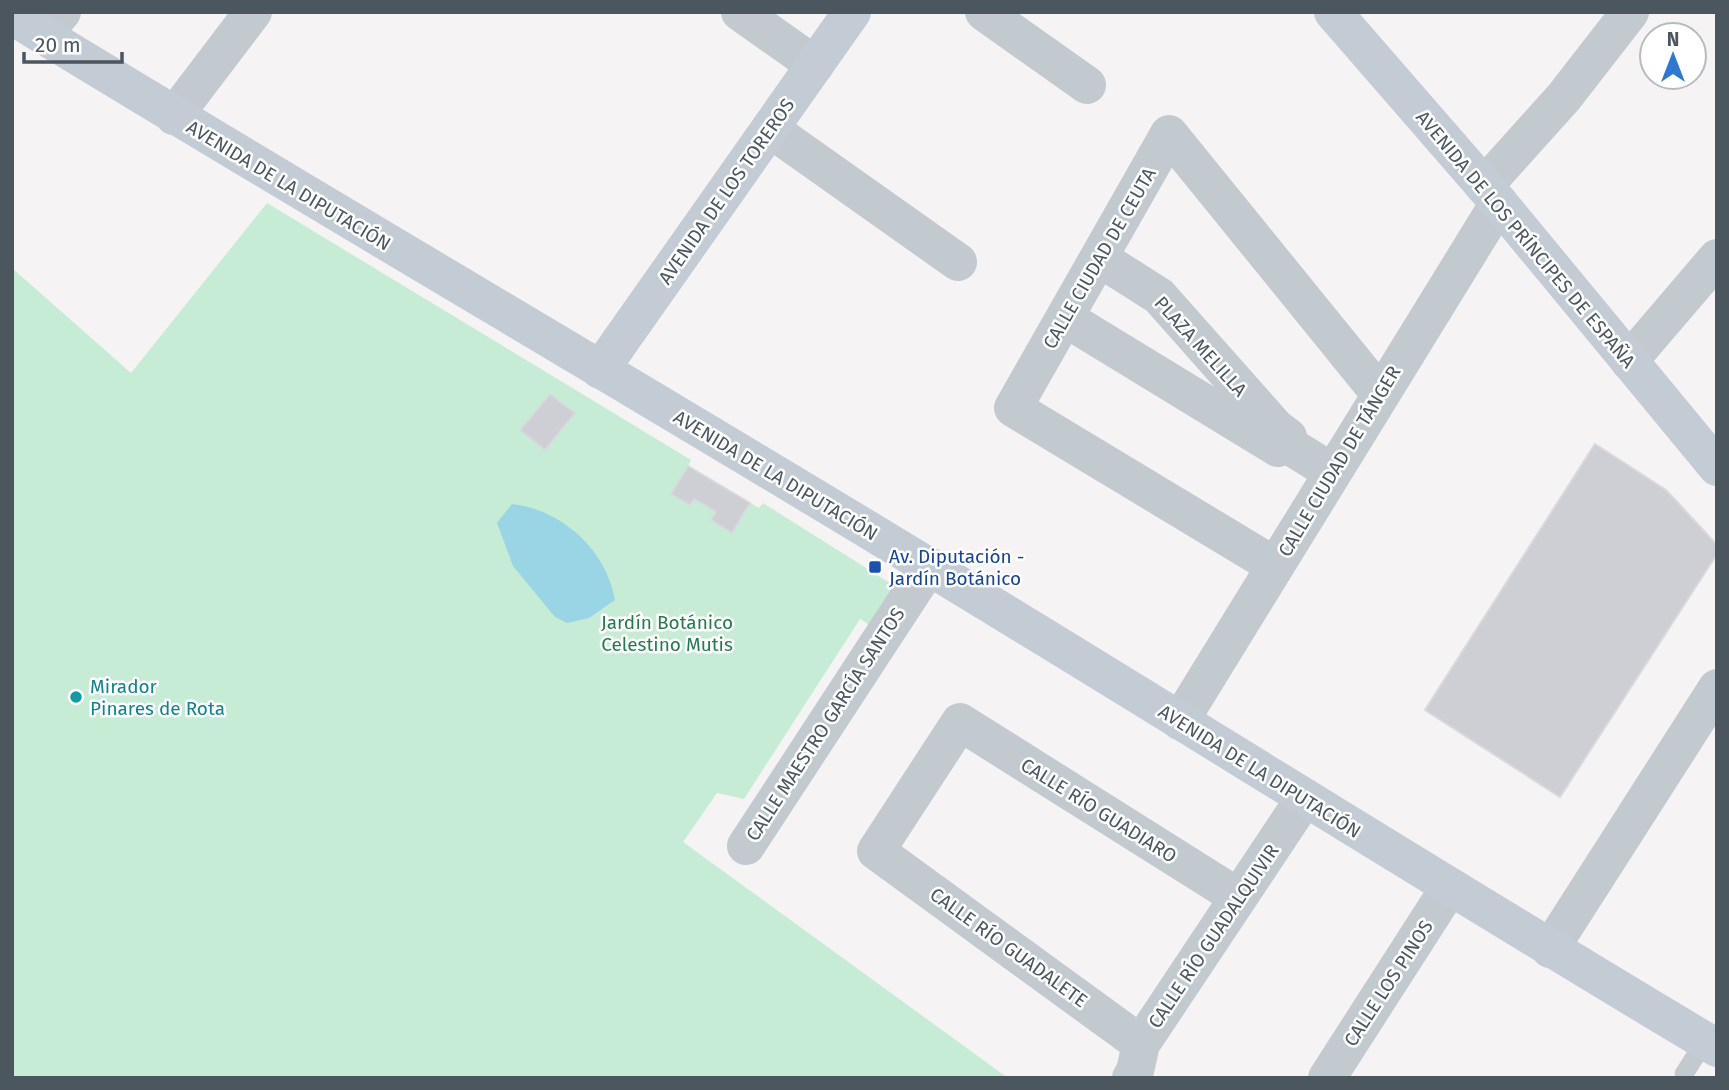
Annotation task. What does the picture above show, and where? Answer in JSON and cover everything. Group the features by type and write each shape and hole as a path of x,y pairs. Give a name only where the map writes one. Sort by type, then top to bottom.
{"street":[{"path":"174,116 253,12"},
{"path":"740,12 815,65"},
{"name":"AVENIDA DE LOS TOREROS","path":"600,370 852,12"},
{"path":"984,12 1087,85"},
{"name":"AVENIDA DE LOS PRÍNCIPES DE ESPAÑA","path":"1333,12 1492,195 1717,467"},
{"name":"CALLE CIUDAD DE TÁNGER","path":"1180,721 1380,394 1492,195 1630,12"},
{"name":"AVENIDA DE LA DIPUTACIÓN","path":"39,21 174,116 929,566 1449,888 1711,1045"},
{"path":"769,129 958,262"},
{"name":"CALLE CIUDAD DE CEUTA","path":"1275,566 1013,408 1169,134 1380,394"},
{"name":"PLAZA MELILLA","path":"1098,258 1159,296 1276,428 1288,437 1290,446 1332,472"},
{"path":"1629,361 1717,258"},
{"name":"PLAZA MELILLA","path":"1065,318 1282,450 1290,446"},
{"name":"CALLE MAESTRO GARCÍA SANTOS","path":"746,846 929,566"},
{"path":"1550,949 1717,688"},
{"name":"CALLE RÍO GUADIARO","path":"876,851 960,722 1238,897"},
{"name":"CALLE RÍO GUADALQUIVIR","path":"1136,1061 1238,897 1304,799"},
{"name":"CALLE RÍO GUADALETE","path":"876,851 1136,1061"},
{"name":"CALLE LOS PINOS","path":"1327,1078 1449,888"}],"lane":[{"path":"1684,1073 1711,1045"}],"green space":[{"name":"Jardín Botánico Celestino Mutis","path":"267,203 691,460 688,466 759,508 763,503 901,590 876,629 860,619 744,799 717,793 683,842 1008,1078 12,1078 12,268 131,373"}],"water":[{"path":"512,504 548,514 579,535 602,565 615,600 589,618 567,623 555,617 513,566 497,523"}],"building":[{"path":"550,394 575,413 545,450 520,430"},
{"path":"1595,444 1666,490 1717,545 1717,554 1560,797 1425,710"},
{"path":"688,466 750,503 732,533 711,520 716,512 694,499 690,505 671,494"}],"place":[{"name":"Av. Diputación - Jardín Botánico","path":"875,567"},
{"name":"Mirador Pinares de Rota","path":"76,697"}]}
